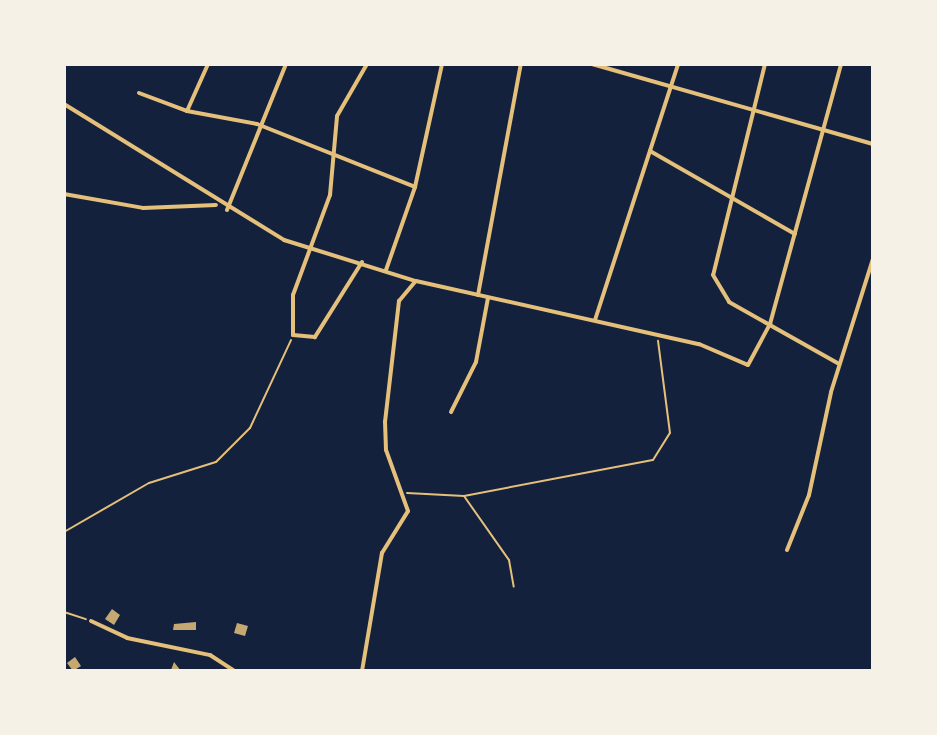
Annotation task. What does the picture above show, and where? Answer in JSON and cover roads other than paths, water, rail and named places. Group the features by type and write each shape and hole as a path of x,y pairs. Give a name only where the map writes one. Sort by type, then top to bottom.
{"street":[{"path":"187,111 208,64"},
{"path":"227,210 265,127 286,64"},
{"path":"362,262 315,337 293,335 293,295 330,195 330,154 337,116 367,64"},
{"path":"386,270 415,187 442,64"},
{"path":"478,295 521,64"},
{"path":"592,64 873,144"},
{"path":"595,321 678,64"},
{"path":"765,64 731,196 716,284 729,302 839,364"},
{"path":"64,104 227,210 284,240 314,244 416,281 657,334 751,365 770,324 841,64"},
{"path":"139,93 187,111 265,127 415,187"},
{"path":"650,151 795,234"},
{"path":"64,194 143,208 219,204"},
{"path":"787,550 809,495 839,364 873,259"},
{"path":"362,671 382,553 408,511 405,493 386,450 385,422 399,301 416,281"},
{"path":"451,412 476,362 488,298"},
{"path":"91,621 127,638 210,655 235,671"}]}
